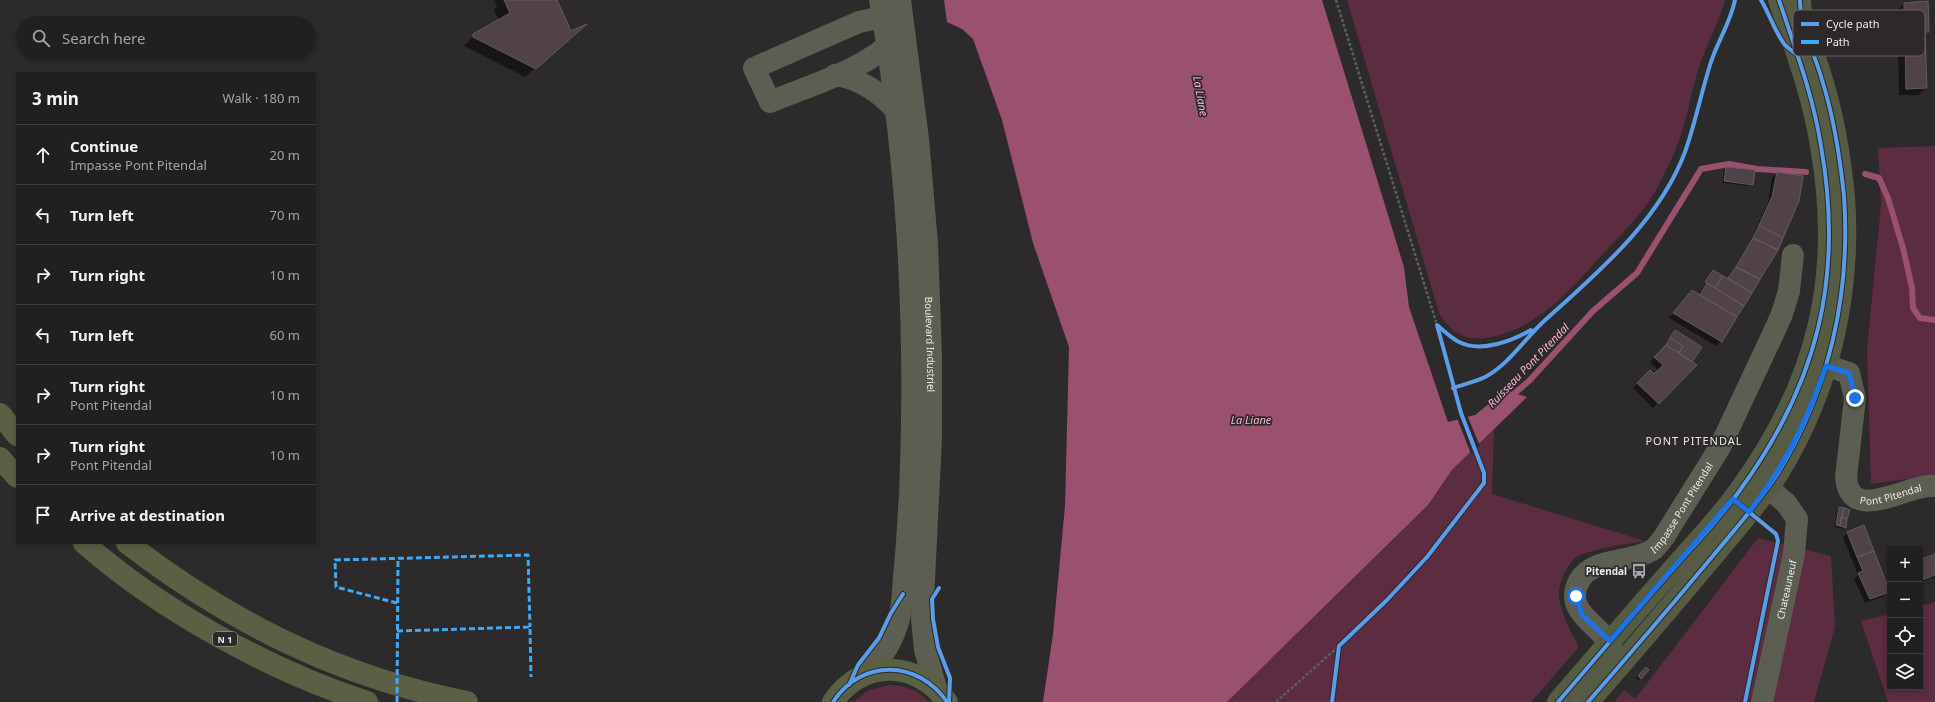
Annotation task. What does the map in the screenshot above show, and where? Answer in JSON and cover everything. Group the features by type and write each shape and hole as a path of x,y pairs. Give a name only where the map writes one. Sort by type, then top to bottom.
{"highway":[{"path":"0,414 16,434"},
{"path":"0,458 16,476"},
{"name":"N 1","path":"128,544 182,584 246,623 295,647 363,675 434,695 467,702"},
{"name":"N 1","path":"92,549 143,589 223,638 304,678 365,702"},
{"path":"833,701 849,685 866,674 880,670 899,670 921,677 942,695"}],"main road":[{"path":"1779,0 1793,42"},
{"path":"1800,0 1801,10"},
{"path":"1558,702 1727,507 1753,472 1774,439 1808,363 1820,324 1826,291 1829,240 1824,166 1808,86 1798,56"},
{"path":"1588,702 1683,592 1768,488 1802,427 1826,366 1834,340 1841,295 1844,253 1844,197 1832,117 1814,56"}],"street":[{"path":"894,12 887,47 860,63 835,75 770,102 754,68 847,27 894,12"},
{"name":"Boulevard Industriel","path":"894,12 921,168 930,308 930,473 922,619 925,650 942,695"},
{"name":"Boulevard Industriel","path":"866,674 887,649 896,629 902,599 908,529 912,431 910,312 903,189 887,47"},
{"path":"835,75 864,83 883,96 895,109"},
{"name":"Impasse Pont Pitendal","path":"1610,641 1585,619 1580,611 1576,596 1579,582 1585,574 1598,566 1634,557 1653,549 1664,537 1720,447 1774,334 1789,291 1793,255"},
{"name":"Pont Pitendal","path":"1826,366 1849,373 1855,394 1846,477 1848,487 1852,494 1859,500 1869,502 1913,488 1935,486"},
{"name":"Chateauneuf","path":"1762,702 1794,554 1797,519 1786,503 1768,488"},
{"path":"1576,702 1609,665 1612,652 1610,641"}],"path":[{"path":"1336,0 1436,325"},
{"path":"1276,702 1339,646"}],"shaded area":[{"path":"1347,0 1725,0 1719,19 1700,64 1679,141 1663,177 1646,206 1577,282 1551,307 1521,327 1504,334 1478,339 1458,334 1443,320 1439,313"},
{"path":"1935,146 1935,475 1871,484 1867,350 1881,204 1878,148"},
{"path":"1494,429 1492,494 1645,541 1587,552 1571,562 1560,584 1559,592 1561,606 1566,621 1579,647 1531,702 1227,702 1428,505 1452,470"},
{"path":"1758,538 1831,556 1835,627 1814,702 1614,702 1624,690 1635,699"},
{"path":"1935,602 1935,702 1888,702 1861,621 1887,615 1887,690 1923,690 1923,605"},
{"path":"889,685 900,686 916,691 929,702 853,702 869,690"}],"water":[{"name":"La Liane","path":"944,0 1322,0 1404,267 1409,307 1448,422 1475,415 1506,390 1527,397 1452,470 1428,505 1227,702 1043,702 1053,634 1065,506 1069,347 1033,243 1002,120 973,39 962,29 947,22"}],"pier":[{"path":"1467,415 1480,446 1471,454 1457,418"}],"building":[{"path":"504,0 557,0 571,31 587,24 536,69 473,37 473,34 510,13"},
{"path":"1928,1 1929,32 1925,32 1925,10 1904,10 1904,3"},
{"path":"1925,32 1927,88 1906,89 1905,56 1925,56"},
{"path":"1726,167 1755,170 1753,185 1724,181"},
{"path":"1777,172 1803,176 1799,201 1783,238 1759,225 1772,197"},
{"path":"1759,225 1783,238 1778,250 1753,238"},
{"path":"1753,238 1778,250 1760,279 1736,267"},
{"path":"1736,267 1760,279 1752,293 1728,278"},
{"path":"1713,270 1723,276 1715,288 1705,282"},
{"path":"1723,276 1752,293 1744,306 1715,288"},
{"path":"1707,283 1744,306 1737,317 1700,295"},
{"path":"1692,290 1737,317 1722,342 1673,313"},
{"path":"1675,330 1702,347 1692,362 1679,353 1683,346 1670,338"},
{"path":"1670,338 1683,346 1679,353 1666,345"},
{"path":"1666,345 1697,365 1659,404 1637,383 1650,370 1654,374 1663,365 1654,357"},
{"path":"1839,507 1844,508 1840,526 1836,525"},
{"path":"1844,508 1850,510 1847,519 1841,517"},
{"path":"1841,517 1847,519 1846,528 1840,526"},
{"path":"1864,525 1874,551 1857,557 1847,532"},
{"path":"1874,551 1887,584 1887,593 1870,599 1858,573 1863,571 1857,557"},
{"path":"1935,554 1935,575 1923,580 1923,559"},
{"path":"1641,564 1645,568 1637,577 1633,573"},
{"path":"1646,667 1649,670 1641,679 1638,676"}],"waterway":[{"name":"Ruisseau Pont Pitendal","path":"1509,398 1529,381 1593,311 1637,273 1701,169 1729,164 1757,169 1806,172"},
{"name":"Ruisseau Pont Pitendal","path":"1865,174 1879,178 1888,198 1903,248 1912,288 1913,308 1920,318 1935,320"}],"marked path":[{"path":"397,603 336,587 335,560 528,555 530,627"},
{"path":"397,702 398,559"},
{"path":"397,631 530,627 531,677"}],"cycle path":[{"path":"1453,388 1485,377 1501,366 1542,323 1624,246 1659,202 1674,177 1685,152 1710,65 1730,17 1735,0"},
{"path":"1761,0 1785,45 1793,52"},
{"path":"1779,0 1793,42"},
{"path":"1800,0 1801,10"},
{"path":"1558,702 1732,501 1767,450 1789,409 1806,368 1818,327 1826,284 1829,240 1827,194 1818,127 1798,56"},
{"path":"1588,702 1755,506 1771,484 1796,441 1811,408 1823,375 1833,340 1840,305 1844,269 1844,196 1833,123 1814,56"},
{"path":"1437,325 1459,342 1477,346 1486,346 1506,342 1531,330"},
{"path":"1332,702 1339,646 1387,600 1427,557 1484,483 1484,473 1461,413 1437,325"},
{"path":"1733,499 1776,534 1778,541 1745,702"},
{"path":"939,588 932,599 933,619 938,647 950,678 949,702"},
{"path":"849,685 858,665 879,638 891,613 903,594"},
{"path":"833,702 845,688 859,678 874,672 890,670 906,672 921,678 935,688 947,702"}],"place":[{"name":"Pitendal","path":"1639,571"}],"district":[{"name":"PONT PITENDAL","path":"1694,440"}],"route":[{"path":"1576,596 1578,607 1585,619 1610,641 1733,499 1749,512 1768,488 1790,452 1805,422 1826,366 1844,370 1849,373 1853,384 1855,398"}]}
